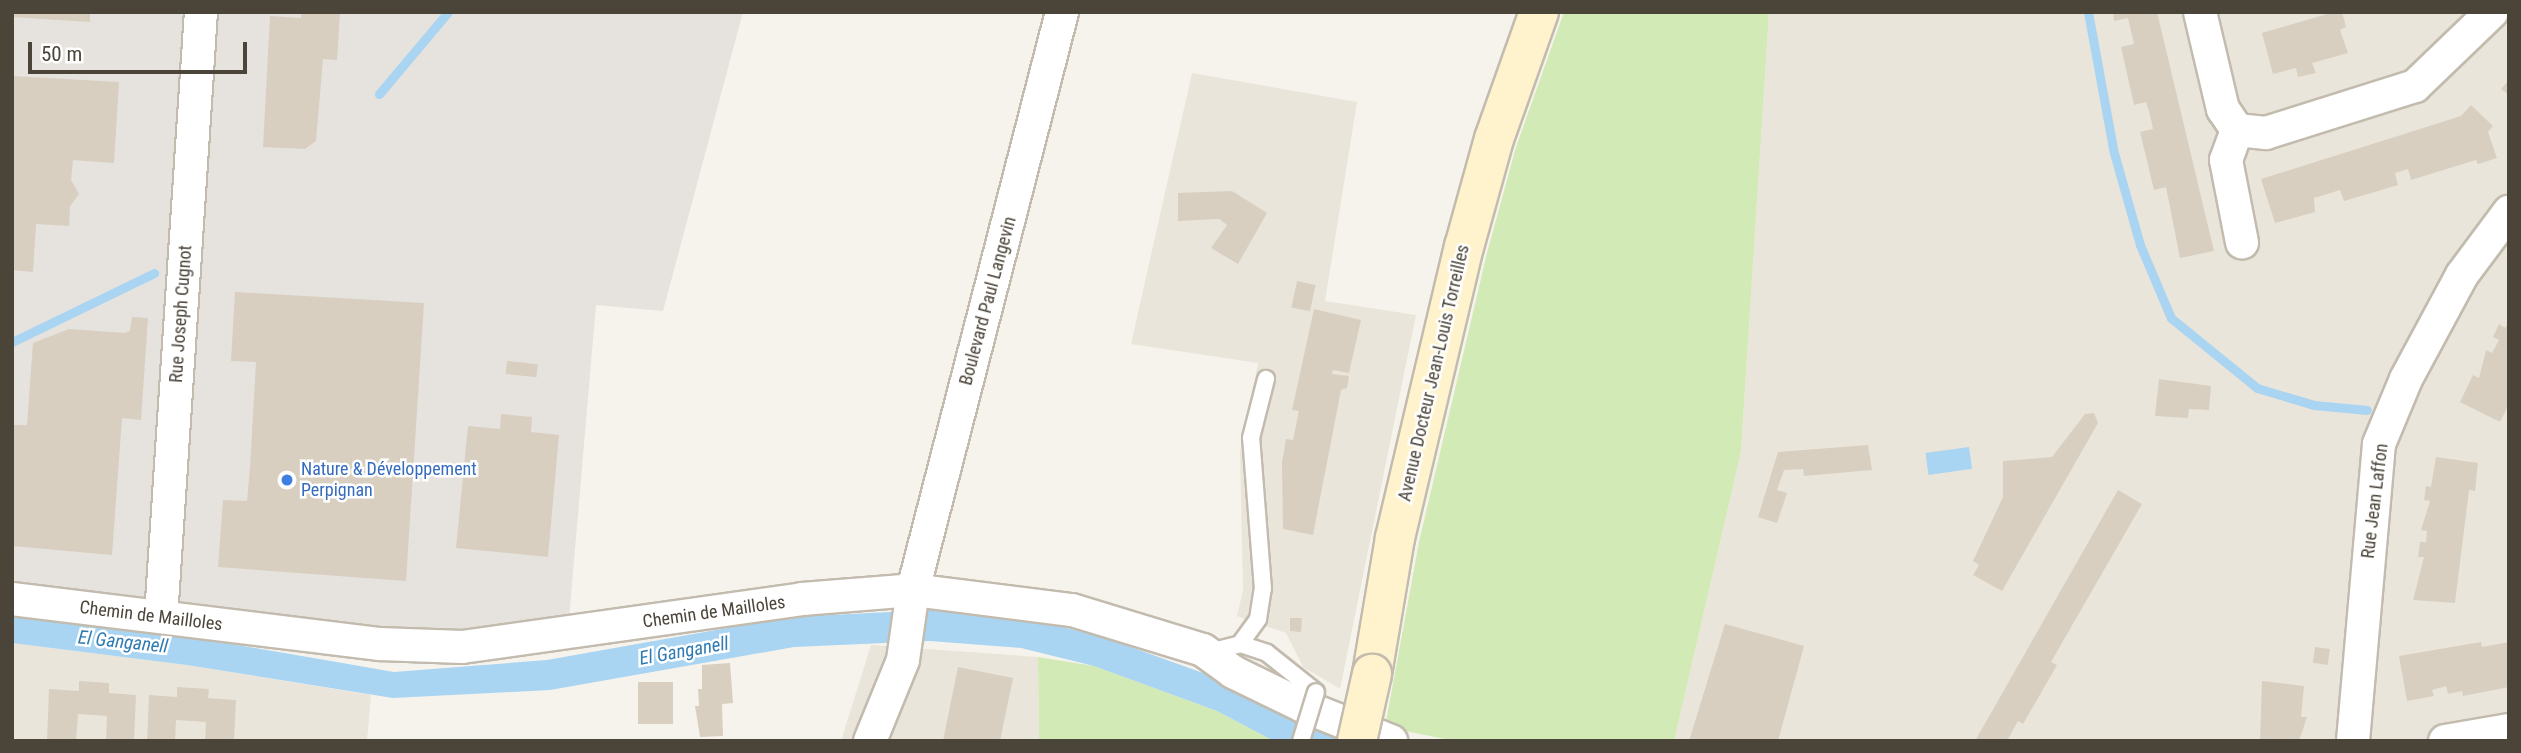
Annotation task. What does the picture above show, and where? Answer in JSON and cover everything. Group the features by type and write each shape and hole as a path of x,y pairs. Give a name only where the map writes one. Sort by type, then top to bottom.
{"main road":[{"name":"Avenue Docteur Jean-Louis Torreilles","path":"1357,741 1372,674 1395,538 1464,247 1494,139 1539,12"}],"street":[{"name":"Rue Joseph Cugnot","path":"161,617 201,12"},
{"name":"Boulevard Paul Langevin","path":"870,741 903,660 912,596 1062,12"},
{"path":"2200,12 2223,109 2237,130 2266,134 2415,86 2492,12"},
{"path":"2237,130 2227,160 2242,242"},
{"name":"Rue Jean Laffon","path":"2353,741 2379,444 2406,380 2462,275 2509,212"},
{"name":"Chemin de Mailloles","path":"12,599 380,644 462,647 803,600 912,596 1072,610 1209,652 1233,672 1303,706 1391,741"},
{"path":"2445,741 2509,730"}],"lane":[{"path":"1240,644 1258,619 1263,589 1251,438 1266,379"},
{"path":"1209,652 1240,644 1266,653 1317,692 1301,741"}],"shaded area":[{"path":"12,12 743,12 663,311 596,305 569,619 461,632 381,629 12,584"},
{"path":"1769,12 2509,12 2509,741 1674,741 1741,452"},
{"path":"1192,73 1357,102 1325,301 1416,315 1340,689 1303,667 1286,633 1237,616 1243,590 1240,452 1258,363 1131,344"},
{"path":"12,643 187,665 371,695 367,741 12,741"},
{"path":"871,645 1038,657 1039,741 841,741"}],"green space":[{"path":"1564,12 1769,12 1741,452 1674,741 1455,741 1385,727 1419,542 1487,253 1516,147"},
{"path":"1038,657 1094,666 1217,711 1274,741 1039,741"}],"water":[{"path":"1969,447 1972,469 1928,475 1925,453"},
{"name":"El Ganganell","path":"931,610 1026,618 1103,637 1228,682 1355,741 1274,741 1217,711 1094,666 1021,648 930,641 794,647 550,690 393,698 187,665 12,643 12,616 191,637 394,672 547,660 790,617"}],"building":[{"path":"12,12 90,12 90,22 12,17"},
{"path":"301,12 340,12 337,60 323,59 316,141 305,149 263,147 270,16 301,18"},
{"path":"2113,12 2157,12 2214,251 2180,258 2166,187 2154,190 2140,132 2153,129 2150,115 2146,102 2134,105 2121,47 2134,44 2128,18 2114,21"},
{"path":"2342,12 2346,27 2340,30 2348,53 2312,63 2316,73 2298,77 2296,68 2273,74 2262,33"},
{"path":"12,76 119,82 114,163 73,160 71,180 79,194 70,206 69,226 36,224 33,272 12,270"},
{"path":"2509,80 2509,95 2501,89"},
{"path":"2471,105 2493,126 2488,132 2497,158 2478,164 2476,160 2411,180 2408,169 2395,173 2398,185 2344,201 2340,190 2314,198 2315,212 2275,223 2261,179 2461,116"},
{"path":"1232,191 1267,213 1238,264 1211,248 1227,225 1219,219 1178,221 1178,193"},
{"path":"1297,281 1316,285 1310,311 1291,307"},
{"path":"235,292 424,303 406,581 218,567 223,500 247,501 250,468 256,362 231,361"},
{"path":"1314,309 1361,320 1349,373 1333,370 1332,374 1349,376 1347,388 1341,390 1313,535 1283,529 1282,462 1286,439 1293,440 1299,411 1292,410"},
{"path":"132,317 148,318 141,420 122,418 112,555 12,546 12,425 27,425 33,343 69,329 125,333 130,331"},
{"path":"2509,321 2509,404 2500,422 2460,402 2473,375 2479,378 2486,350 2492,353 2499,340 2493,337 2499,324 2505,328"},
{"path":"507,361 538,364 536,377 506,374"},
{"path":"2159,379 2211,386 2209,410 2189,409 2188,418 2155,416"},
{"path":"2094,413 2098,423 2002,591 1973,575 1979,565 1973,561 2003,497 2003,461 2052,457 2085,414"},
{"path":"501,414 532,417 531,432 559,435 548,557 456,548 468,426 500,429"},
{"path":"1868,445 1872,470 1804,476 1803,469 1784,470 1777,490 1787,493 1777,523 1758,517 1778,452"},
{"path":"2436,457 2478,463 2475,491 2469,490 2455,603 2413,600 2424,557 2418,557 2420,542 2426,542 2427,531 2421,530 2430,501 2424,500 2426,486 2431,487"},
{"path":"2118,490 2142,504 2051,662 2057,665 2023,724 2018,721 2007,741 1975,741"},
{"path":"1290,618 1302,618 1301,632 1290,631"},
{"path":"1725,624 1804,646 1778,741 1689,741"},
{"path":"2481,642 2482,647 2509,642 2509,687 2463,696 2462,691 2448,694 2446,686 2432,690 2434,696 2407,701 2399,656"},
{"path":"2315,647 2330,649 2328,665 2313,663"},
{"path":"730,663 733,703 722,704 723,736 700,737 695,706 699,706 698,689 702,689 702,665"},
{"path":"958,667 1013,678 1000,741 943,741"},
{"path":"79,681 109,683 109,693 136,695 134,741 106,741 107,716 78,714 76,741 47,741 49,689 79,691"},
{"path":"2262,681 2304,686 2301,717 2307,717 2299,741 2260,741"},
{"path":"638,682 673,682 673,724 638,724"},
{"path":"177,687 209,689 208,698 236,700 234,741 205,741 206,722 176,720 175,741 147,741 149,695 177,697"}],"waterway":[{"path":"379,94 448,12"},
{"path":"2088,12 2114,153 2140,245 2171,318 2257,388 2314,405 2367,410"},
{"path":"12,342 154,273"}],"place":[{"name":"Nature & Développement Perpignan","path":"287,480"}]}
